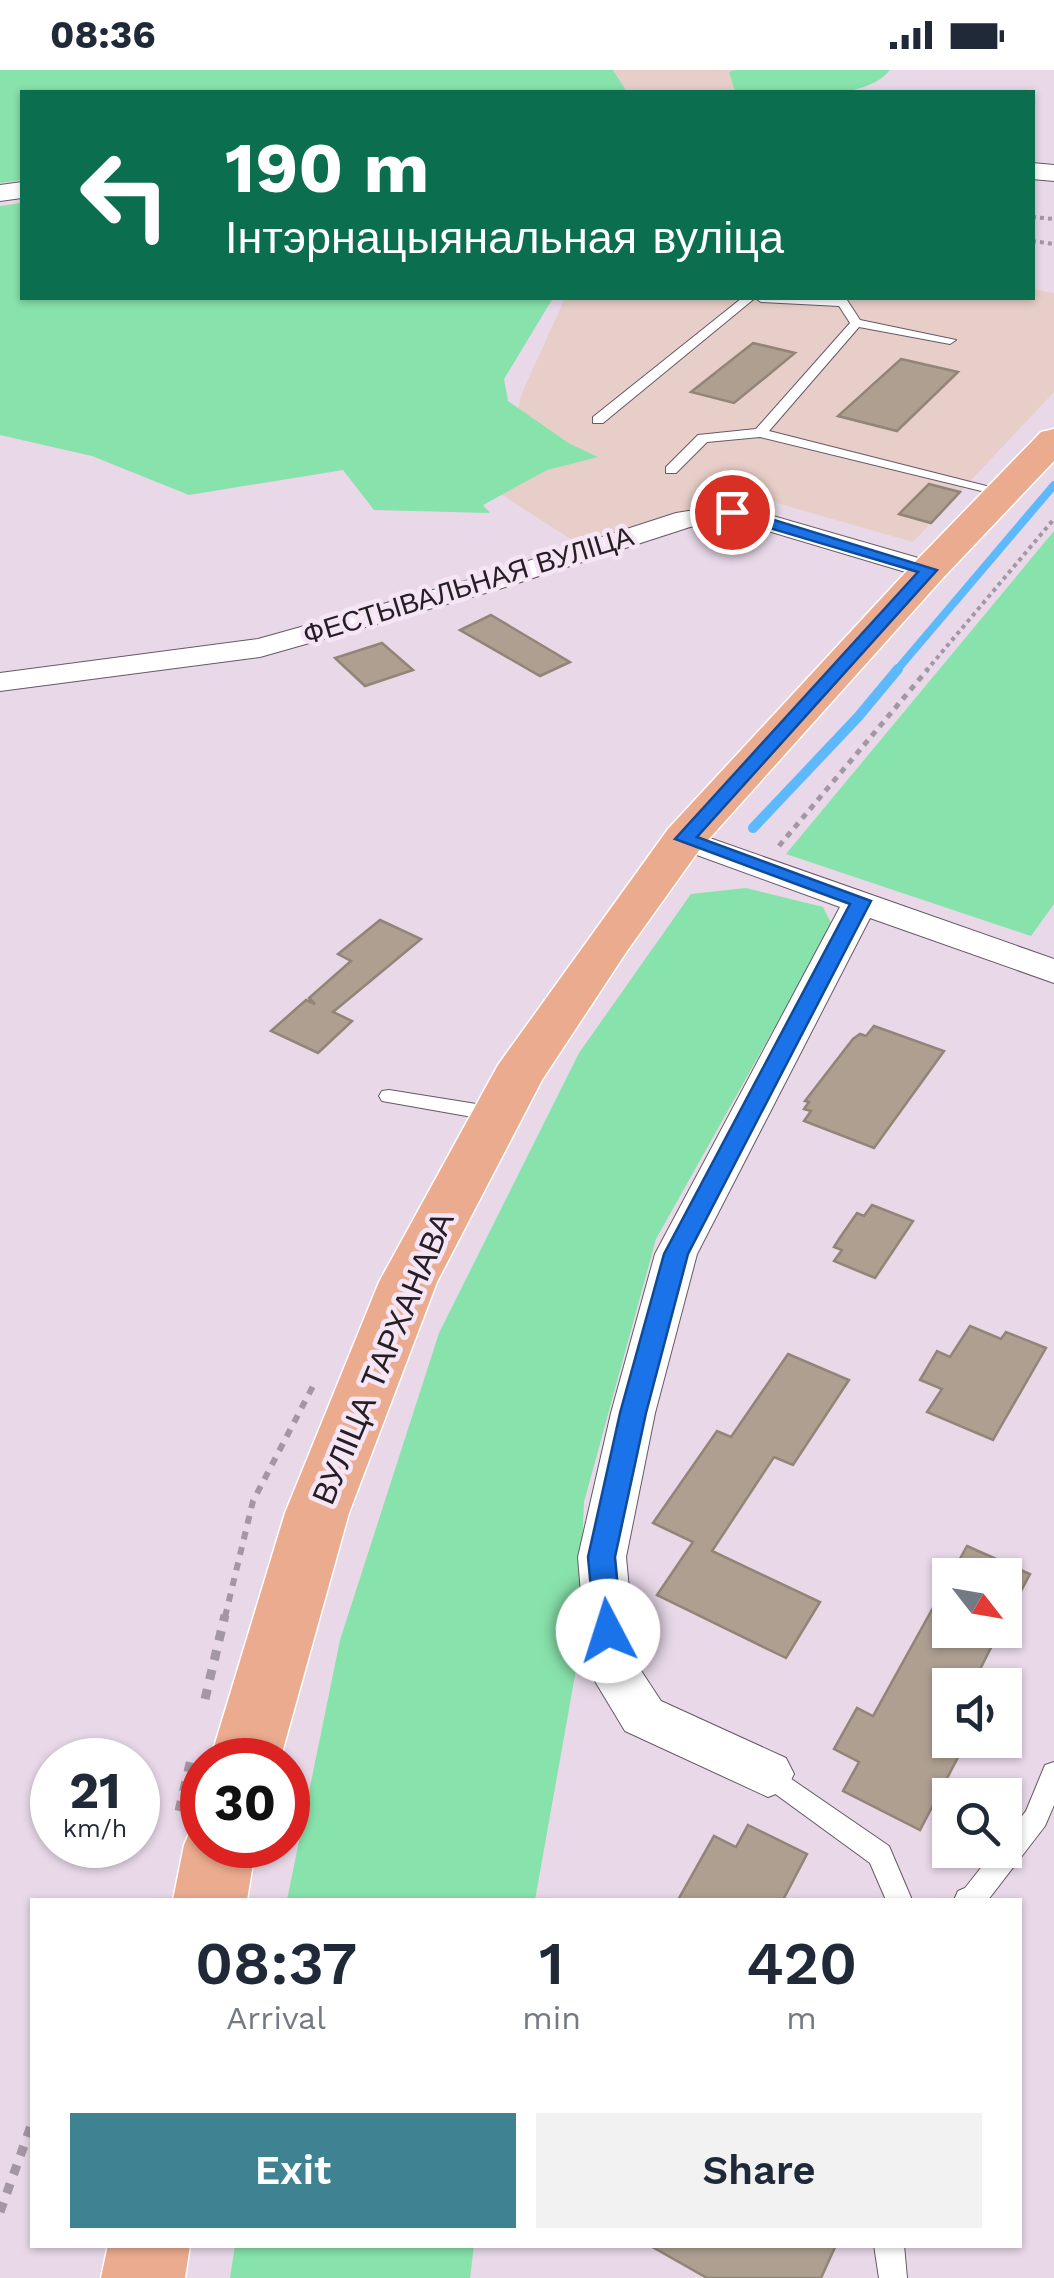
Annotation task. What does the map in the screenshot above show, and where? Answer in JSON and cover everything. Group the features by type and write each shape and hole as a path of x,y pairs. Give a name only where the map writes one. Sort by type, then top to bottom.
{"main road":[{"name":"ВУЛІЦА ТАРХАНАВА","path":"251,1738 317,1512 408,1282 494,1114 608,942 684,839 928,570 1054,440"},
{"path":"210,1898 216,1868"},
{"path":"144,2278 149,2248"}],"street":[{"name":"ФЕСТЫВАЛЬНАЯ ВУЛІЦА","path":"0,682 260,648 486,584 686,519 732,512 928,570"},
{"path":"684,839 1054,972"},
{"path":"768,1774 643,1716 612,1668 602,1557 633,1413 676,1254 861,901"}],"lane":[{"path":"598,420 747,300"},
{"path":"788,300 844,304 856,323 950,340"},
{"path":"760,433 856,323"},
{"path":"671,470 703,438 760,433 1001,494"},
{"path":"389,1096 494,1114"},
{"path":"974,1898 1036,1818 1054,1772"},
{"path":"768,1774 880,1855 899,1898"}],"path":[{"path":"762,866 1054,519"},
{"path":"0,2212 30,2128"}],"shaded area":[{"path":"613,70 734,70 729,72 734,90 626,90"},
{"path":"1035,289 1054,293 1054,392 913,542 759,498 707,504 580,545 496,491 522,393 564,300 1035,300"}],"green space":[{"path":"0,70 613,70 626,90 20,90 20,180 0,183"},
{"path":"890,70 877,81 850,90 734,90 729,72"},
{"path":"20,203 20,300 552,300 504,379 508,401 570,444 598,457 547,470 483,505 490,513 374,510 343,470 189,495 92,456 0,435 0,206"},
{"path":"1054,531 1054,904 1031,936 786,854"},
{"path":"746,888 823,907 832,925 656,1239 584,1502 577,1664 535,1898 287,1898 294,1868 310,1868 310,1787 340,1640 439,1333 579,1053 691,894"},
{"path":"235,2248 474,2248 470,2278 230,2278"}],"building":[{"path":"753,343 795,353 734,403 691,392"},
{"path":"901,359 958,372 897,431 838,416"},
{"path":"929,484 960,492 931,523 899,514"},
{"path":"491,615 570,662 540,676 460,630"},
{"path":"382,643 413,670 365,686 335,658"},
{"path":"380,920 421,939 333,1012 352,1021 318,1053 271,1031 306,1000 315,1004 309,998 351,961 338,954"},
{"path":"874,1026 944,1051 874,1148 804,1121 811,1111 804,1109 809,1102 805,1101 853,1039 860,1034 866,1036"},
{"path":"872,1205 913,1221 875,1278 834,1261 842,1250 834,1247 839,1239 857,1213 864,1216"},
{"path":"970,1326 1001,1339 1006,1332 1046,1348 993,1440 927,1412 942,1389 920,1380 937,1351 950,1357"},
{"path":"788,1354 849,1380 793,1465 774,1457 712,1551 820,1602 786,1658 657,1595 693,1542 653,1523 717,1431 731,1437"},
{"path":"967,1546 994,1558 960,1558"},
{"path":"1022,1570 1030,1574 1022,1589"},
{"path":"932,1609 932,1648 991,1648 981,1668 932,1668 932,1758 958,1758 947,1778 932,1778 932,1807 920,1830 843,1791 859,1762 834,1749 857,1708 873,1716"},
{"path":"748,1825 807,1854 784,1898 679,1898 714,1836 736,1847"},
{"path":"654,2248 835,2248 821,2278 707,2278"}],"waterway":[{"path":"896,671 1054,485"},
{"path":"753,828 898,669"}],"route":[{"path":"608,1631 602,1557 633,1413 676,1254 861,901 684,839 928,570 732,512"}]}
